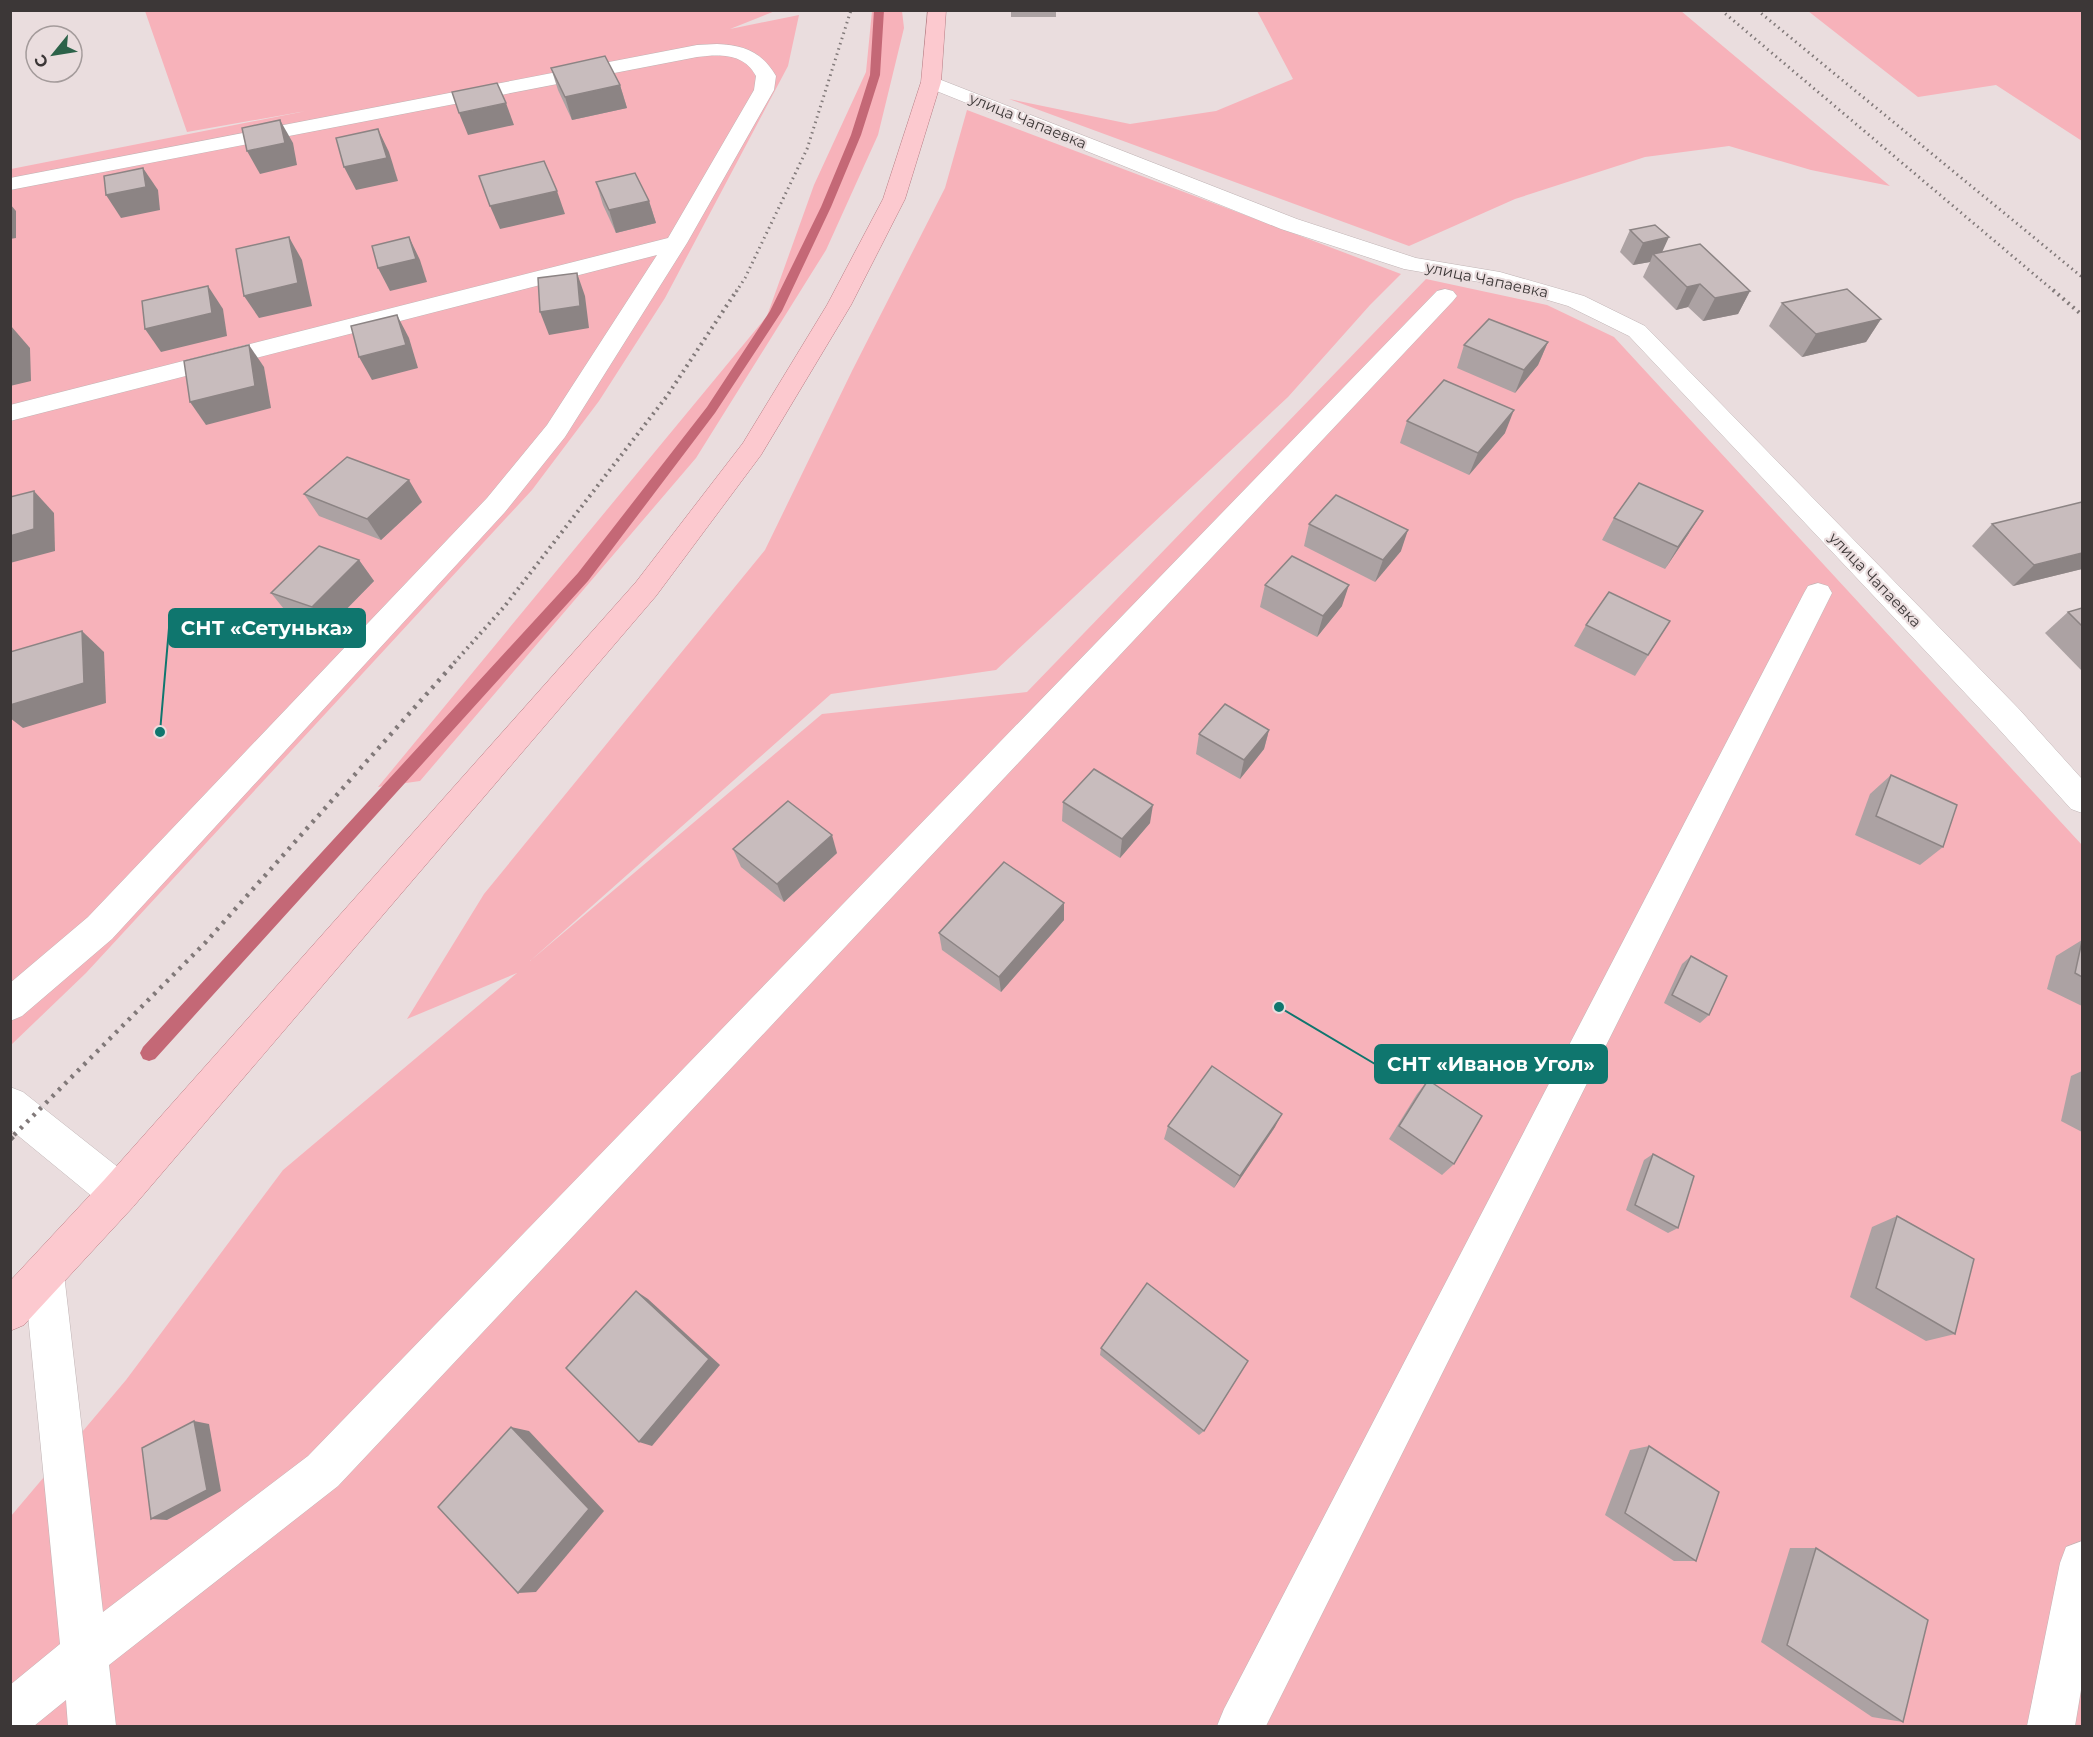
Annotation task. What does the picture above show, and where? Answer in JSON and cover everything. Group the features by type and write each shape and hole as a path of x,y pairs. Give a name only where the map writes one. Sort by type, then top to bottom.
{"main road":[{"path":"10,1311 119,1193 646,589 752,449 839,305 894,199 931,82 937,10"}],"street":[{"path":"10,184 698,51 724,49 736,51 755,60 764,69 767,83 676,243 556,431 496,505 100,928 10,1005"},
{"name":"улица Чапаевка","path":"931,82 1289,224 1413,264 1500,279 1576,301 1636,332 2008,718 2082,800"},
{"path":"10,413 676,243"},
{"path":"10,1716 85,1654 323,1471 1445,296"},
{"path":"1241,1726 1818,593"},
{"path":"10,1105 119,1193"},
{"path":"44,1274 92,1726"},
{"path":"2051,1726 2082,1563"}],"shaded area":[{"path":"145,11 775,11 730,29 799,15 788,66 665,298 599,401 532,490 86,973 11,1045 11,169 306,111 187,132"},
{"path":"872,11 902,11 904,28 878,135 826,250 696,458 420,781 378,787 767,316 814,185 866,72"},
{"path":"1257,11 1681,11 1890,186 1811,170 1729,146 1645,157 1515,199 1409,246 1009,99 1130,124 1216,111 1293,79"},
{"path":"1808,11 2082,11 2082,141 1996,85 1918,97"},
{"path":"967,110 1401,274 1370,305 1288,397 996,670 831,694 530,961 822,714 1027,692 1426,279 1547,305 1614,337 2082,845 2082,1726 11,1726 11,1516 126,1380 283,1170 517,973 407,1019 484,894 765,550 945,188"}],"building":[{"path":"605,56 620,85 565,97 551,68"},
{"path":"497,83 506,103 459,113 452,92"},
{"path":"280,120 285,143 247,151 242,128"},
{"path":"378,129 387,158 344,167 336,138"},
{"path":"544,161 557,191 490,206 479,176"},
{"path":"143,168 146,187 106,195 104,176"},
{"path":"635,173 649,201 609,210 596,182"},
{"path":"1655,225 1669,237 1643,243 1630,230"},
{"path":"289,237 298,283 244,296 236,249"},
{"path":"409,237 416,259 378,268 372,246"},
{"path":"1700,244 1750,291 1715,298 1700,284 1687,287 1653,254"},
{"path":"577,273 580,306 540,312 538,278"},
{"path":"208,286 212,313 145,329 142,301"},
{"path":"1847,289 1881,319 1816,334 1782,303"},
{"path":"397,315 406,345 359,357 351,326"},
{"path":"1489,319 1548,342 1524,370 1464,345"},
{"path":"10,326 12,358 10,359"},
{"path":"249,345 255,386 190,402 184,361"},
{"path":"1444,380 1514,410 1478,453 1407,421"},
{"path":"347,457 409,480 367,519 304,494"},
{"path":"1639,483 1703,511 1678,547 1614,518"},
{"path":"34,491 34,529 10,536 10,497"},
{"path":"1336,495 1408,530 1383,560 1309,524"},
{"path":"2082,502 2082,553 2034,565 1992,524"},
{"path":"319,546 359,560 312,607 271,593"},
{"path":"1292,556 1349,585 1323,616 1265,585"},
{"path":"1609,592 1670,621 1648,655 1586,625"},
{"path":"2082,608 2082,626 2068,612"},
{"path":"82,631 84,683 10,705 10,652"},
{"path":"1225,704 1269,730 1244,760 1199,734"},
{"path":"1094,769 1153,805 1122,839 1063,802"},
{"path":"1891,775 1957,805 1943,847 1876,816"},
{"path":"788,801 832,835 777,884 733,849"},
{"path":"1004,862 1064,903 999,977 939,933"},
{"path":"2082,941 2082,977 2075,973"},
{"path":"1691,956 1727,976 1709,1015 1672,995"},
{"path":"1212,1066 1282,1114 1240,1176 1168,1126"},
{"path":"1428,1080 1482,1116 1454,1164 1399,1126"},
{"path":"1653,1154 1694,1176 1678,1228 1635,1205"},
{"path":"1897,1216 1974,1259 1955,1334 1876,1288"},
{"path":"1147,1283 1248,1361 1204,1431 1101,1348"},
{"path":"636,1291 709,1359 639,1442 566,1368"},
{"path":"194,1421 207,1490 151,1519 142,1448"},
{"path":"511,1427 589,1509 518,1593 438,1507"},
{"path":"1649,1446 1719,1492 1696,1561 1625,1513"},
{"path":"1816,1548 1928,1620 1903,1722 1787,1645"}],"waterway":[{"path":"149,1053 583,577 711,410 776,311 826,207 856,135 875,75 879,10"}],"railway":[{"path":"736,292 745,278 807,149 851,10"},
{"path":"1721,10 2055,292"},
{"path":"1757,10 2082,277"},
{"path":"454,663 504,607 667,396 737,290"},
{"path":"2053,290 2082,315"},
{"path":"14,1135 205,943 456,661"},
{"path":"10,1139 14,1135"}],"place":[{"name":"СНТ «Сетунька»","path":"160,732"},
{"name":"СНТ «Иванов Угол»","path":"1279,1007"}]}
